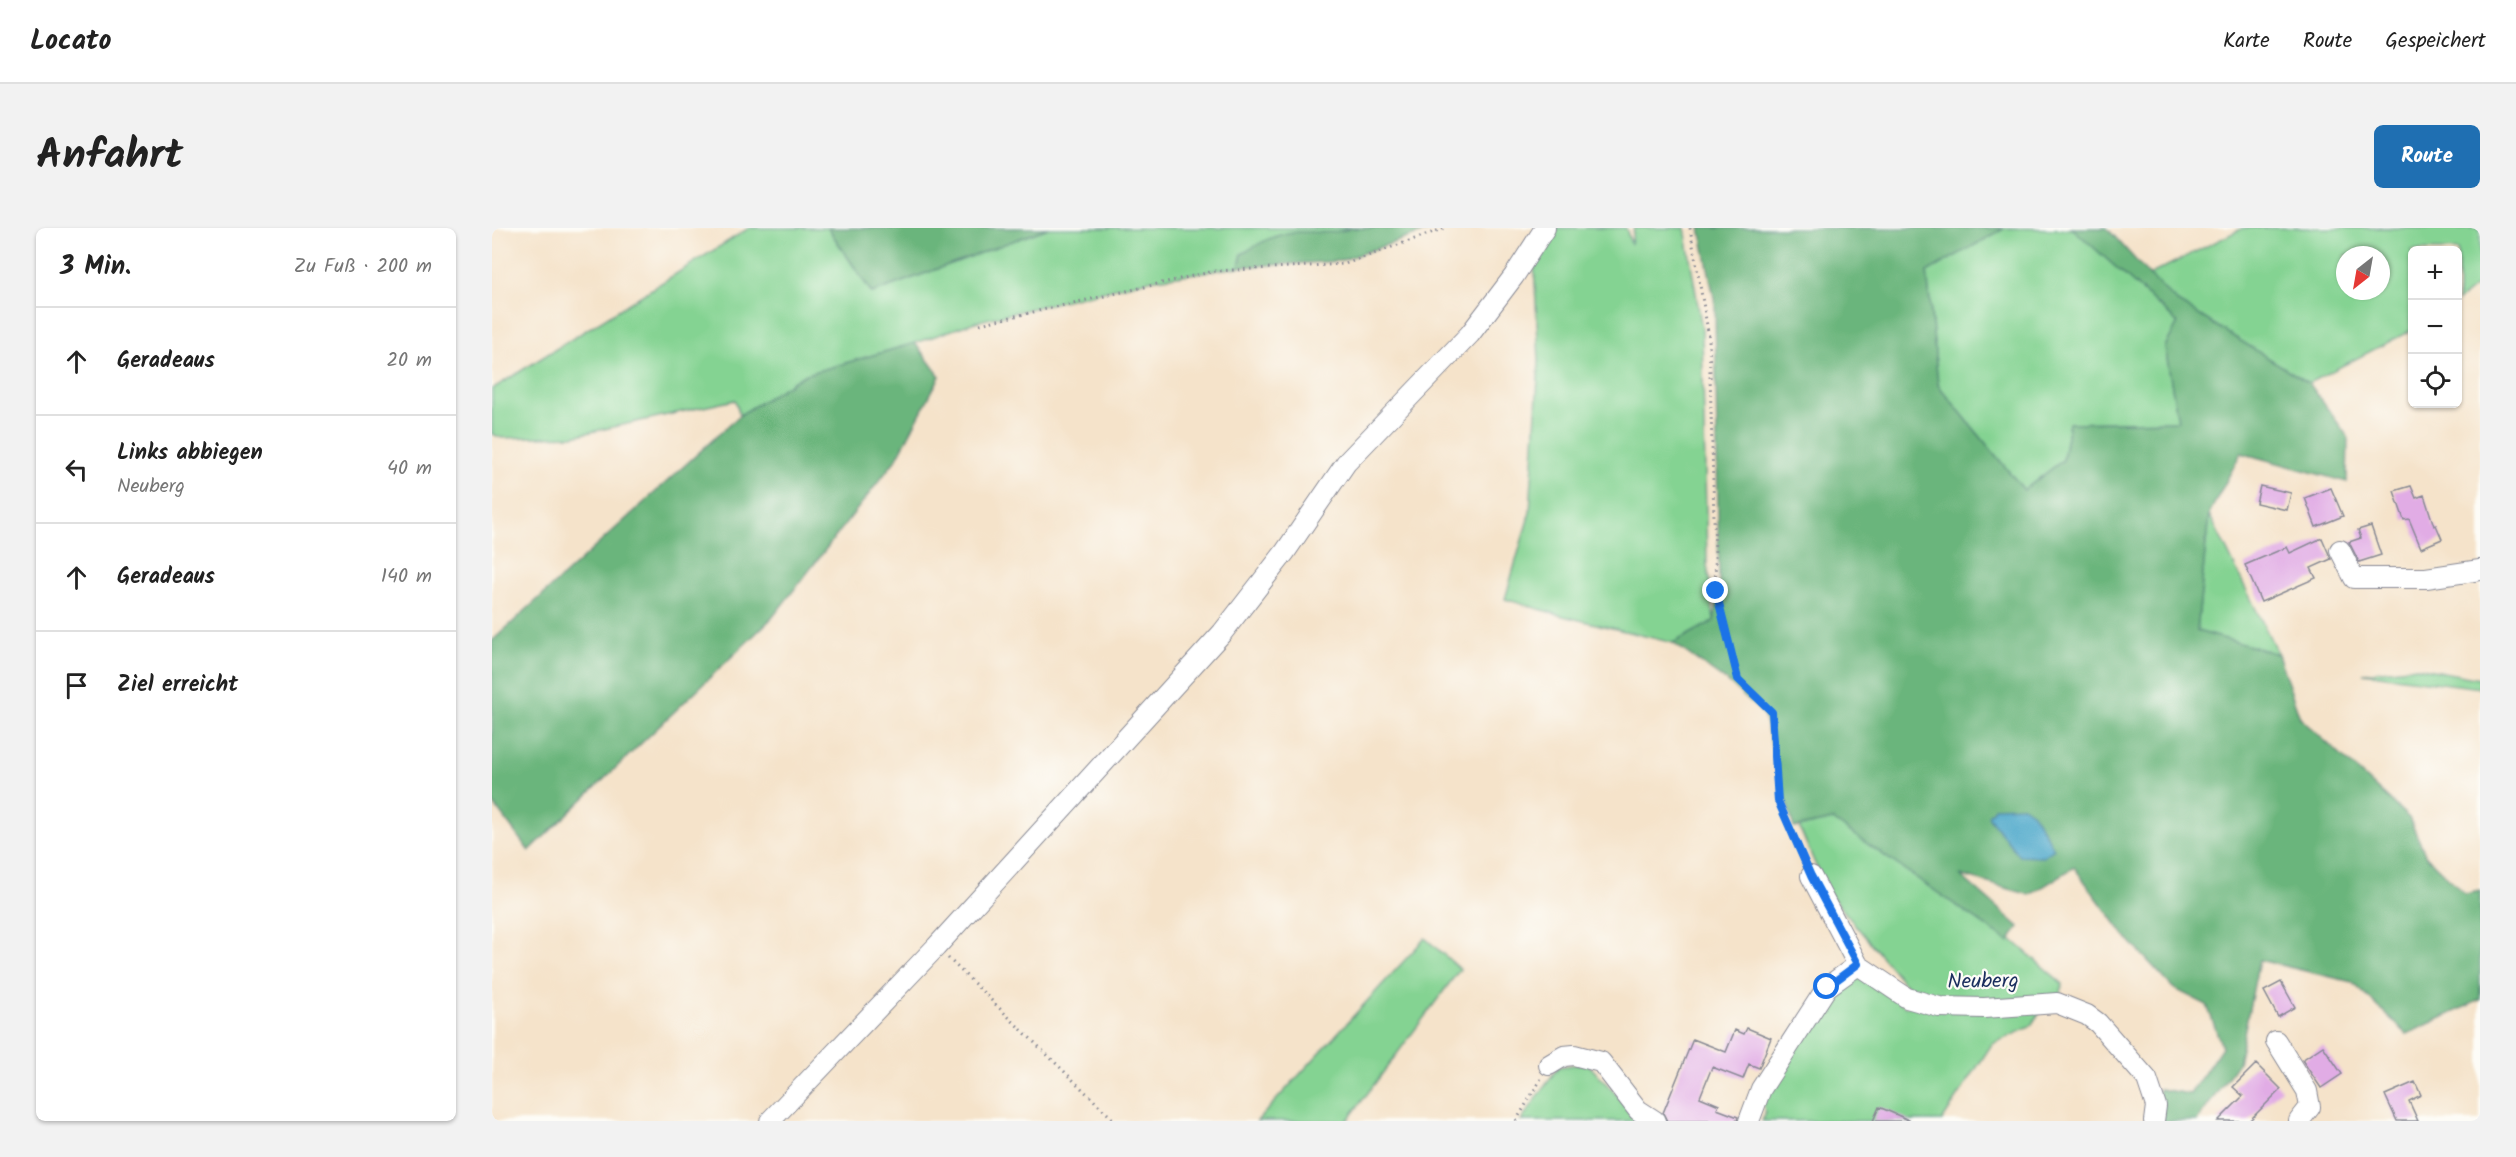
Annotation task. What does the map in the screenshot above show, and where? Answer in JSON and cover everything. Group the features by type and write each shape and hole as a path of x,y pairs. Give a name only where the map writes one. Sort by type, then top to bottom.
{"street":[{"path":"770,1121 936,947 1222,633 1285,552 1346,463 1470,334 1514,276 1545,228"},
{"path":"2340,550 2354,578 2426,578 2480,570"},
{"name":"Neuberg","path":"1811,876 1858,964 1907,998 1922,1004 1984,1008 2057,1003 2087,1015 2098,1023 2147,1079 2156,1106 2154,1121"},
{"path":"1749,1121 1761,1089 1827,987 1858,964"},
{"path":"2276,1041 2307,1092 2310,1107 2299,1121"},
{"path":"1549,1065 1564,1056 1574,1055 1600,1062 1638,1110 1655,1121"}],"path":[{"path":"980,324 1215,271 1345,264 1445,228"},
{"path":"1690,228 1709,337 1716,591 1738,679 1772,712 1778,801 1811,876"},
{"path":"936,947 1115,1121"},
{"path":"1516,1121 1549,1065"}],"green space":[{"path":"749,228 828,228 872,293 1048,228 1352,228 1332,235 1293,232 1242,254 1239,267 1149,280 975,322 915,343 804,375 740,415 735,400 573,436 502,438 492,434 492,389"},
{"path":"828,228 1048,228 872,293"},
{"path":"1352,228 1436,228 1340,261 1239,267 1242,254 1274,237 1295,232 1329,233"},
{"path":"1551,228 1626,228 1631,244 1634,228 1685,228 1702,329 1707,564 1714,621 1673,643 1505,599 1530,512 1539,361 1534,264"},
{"path":"1700,228 2005,228 1927,272 1938,385 2024,490 2063,460 2069,423 2178,421 2165,347 2178,323 2072,228 2107,228 2176,301 2309,383 2348,437 2347,482 2241,453 2209,514 2197,631 2278,654 2300,718 2409,818 2426,856 2465,894 2480,891 2480,1000 2407,1034 2352,982 2259,960 2238,1063 2197,1121 2158,1121 2159,1089 2190,1094 2222,1047 2207,1005 2173,988 2124,935 2074,867 2030,895 1960,875 2019,927 2009,942 1833,820 1794,828 1763,714 1729,683 1673,643 1714,621 1719,587 1715,303"},
{"path":"2005,228 2074,229 2178,323 2165,347 2178,421 2069,423 2063,460 2024,490 1938,385 1927,271"},
{"path":"2243,228 2480,228 2480,283 2462,298 2462,246 2408,246 2408,332 2309,383 2176,301 2149,275"},
{"path":"915,343 940,376 897,458 772,618 529,851 492,802 492,641 740,415 804,375"},
{"path":"2209,514 2278,654 2197,631"},
{"path":"2417,667 2480,679 2480,688 2363,673"},
{"path":"1833,820 2009,942 2011,939 2063,984 2060,996 2000,1001 1957,1001 1918,992 1903,982 1827,891 1799,827"},
{"path":"1425,938 1460,969 1347,1121 1257,1121"},
{"path":"1867,976 1905,1006 2042,1009 2030,1027 1992,1044 1942,1121 1762,1121 1765,1114 1761,1089 1843,980"},
{"path":"1587,1063 1641,1121 1521,1121 1558,1067"}],"water":[{"path":"2023,806 2033,813 2054,849 2043,857 2019,856 1988,816 1995,807"}],"building":[{"path":"2260,486 2291,493 2287,510 2256,503"},
{"path":"2411,486 2416,498 2424,495 2434,526 2436,525 2442,539 2421,548 2409,519 2404,520 2394,491"},
{"path":"2331,488 2343,516 2316,527 2305,498"},
{"path":"2371,526 2381,555 2359,562 2349,542 2361,538 2358,530"},
{"path":"2322,538 2331,559 2311,568 2316,578 2261,602 2245,565 2287,547 2290,553"},
{"path":"2281,982 2295,1007 2278,1017 2264,991"},
{"path":"1747,1028 1771,1038 1759,1068 1749,1064 1743,1079 1712,1067 1700,1097 1719,1105 1717,1109 1738,1117 1737,1121 1667,1121 1663,1113 1693,1039 1726,1052 1735,1030 1744,1034"},
{"path":"2323,1046 2342,1074 2321,1088 2302,1060"},
{"path":"2256,1064 2281,1089 2249,1121 2218,1121 2243,1096 2233,1087"},
{"path":"2415,1082 2421,1095 2409,1101 2418,1121 2397,1121 2385,1095"},
{"path":"1879,1107 1911,1121 1873,1121"}],"route":[{"path":"1716,591 1738,679 1772,712 1778,801 1811,876 1858,964 1827,987"}]}
